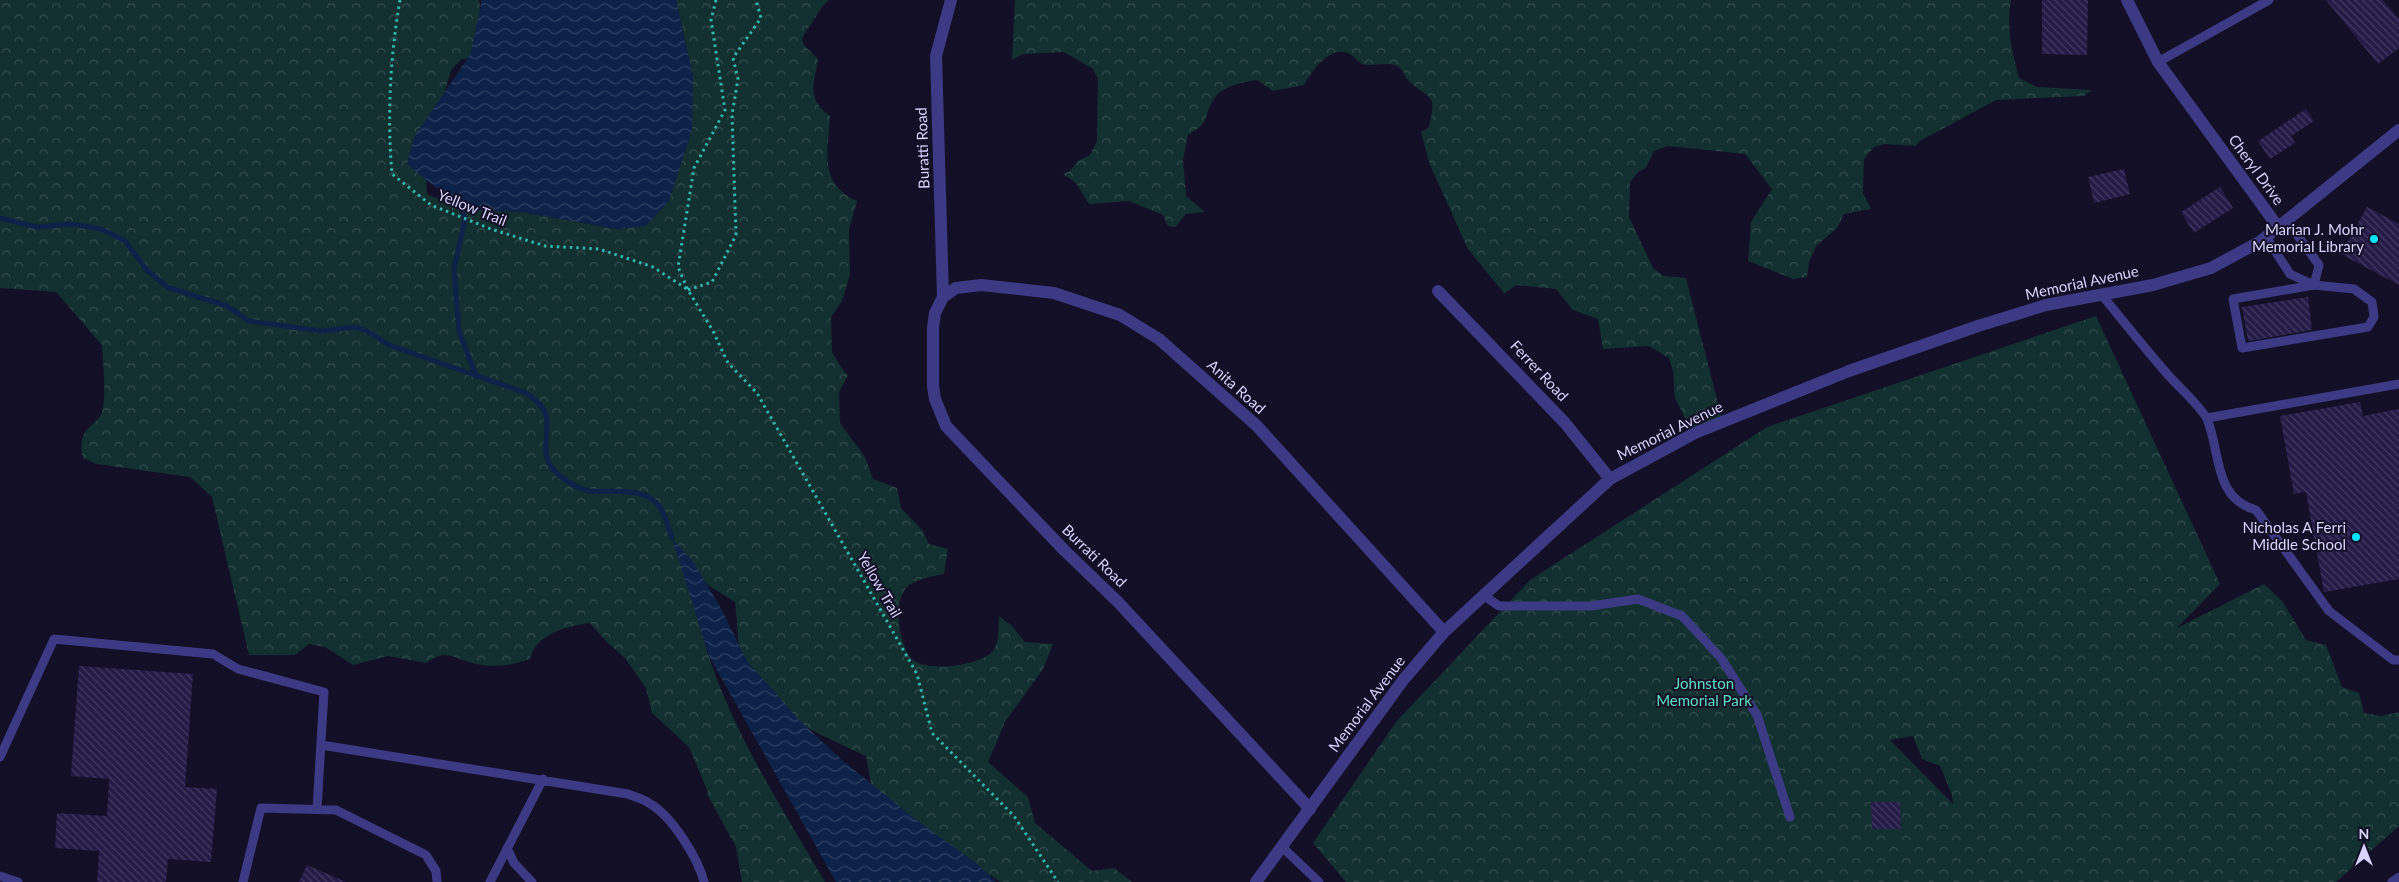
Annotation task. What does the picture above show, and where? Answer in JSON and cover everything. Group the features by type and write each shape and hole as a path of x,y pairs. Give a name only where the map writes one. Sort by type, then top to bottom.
{"street":[{"name":"Buratti Road","path":"943,297 936,56 951,0"},
{"name":"Cheryl Drive","path":"2127,0 2158,62 2282,224 2399,130"},
{"name":"Memorial Avenue","path":"1258,881 1404,679 1444,632 1610,479 1695,433 1849,371 2046,305 2153,285 2211,268 2266,237 2282,224"},
{"name":"Anita Road","path":"943,297 956,288 981,285 1054,293 1120,315 1159,339 1257,426 1444,632"},
{"name":"Ferrer Road","path":"1438,291 1566,423 1610,479"},
{"name":"Burrati Road","path":"943,297 935,313 933,328 933,386 935,399 946,426 1064,550 1118,602 1310,809"}],"lane":[{"path":"2158,62 2269,0"},
{"path":"2282,224 2319,265 2314,285"},
{"path":"2266,237 2290,274 2314,285 2354,289 2372,302 2374,317 2368,327 2242,348 2233,299 2314,285"},
{"path":"2101,294 2153,358 2207,418 2219,472 2236,501 2245,507 2256,510 2328,611 2393,660 2399,660"},
{"path":"2207,418 2399,384"},
{"path":"1483,595 1499,606 1592,606 1638,599 1682,616 1721,658 1757,715 1790,817"},
{"path":"0,757 54,638 213,654 238,669 324,692 317,810"},
{"path":"320,744 628,794 650,803 669,819 700,869 704,882"},
{"path":"490,882 543,779"},
{"path":"243,882 261,808 336,810 426,855 436,871 437,882"},
{"path":"1282,846 1319,882"},
{"path":"507,848 514,863 532,882"},
{"path":"0,876 18,882"},
{"path":"2392,882 2399,876"}],"path":[{"name":"Yellow Trail","path":"400,0 393,45 389,112 392,174 432,205 491,230 545,246 599,250 653,267 688,290"},
{"name":"Yellow Trail","path":"716,0 711,20 725,110 694,168 678,267 688,290 713,331 728,363 757,394 917,674 932,733 1014,816 1058,882"},
{"path":"688,290 712,282 736,235 732,115 738,79 733,58 760,18 756,0"}],"green space":[{"path":"0,0 479,0 486,56 462,59 451,70 425,160 427,194 462,209 521,212 617,229 627,227 693,76 676,0 829,0 822,7 802,38 804,45 818,59 814,84 815,97 817,103 830,116 827,154 831,176 836,185 845,194 857,201 849,230 850,274 842,301 831,317 832,352 848,375 839,392 840,423 865,457 873,479 897,488 901,508 923,531 929,544 948,549 944,574 916,581 903,592 900,601 899,622 903,643 911,658 918,663 951,666 974,661 984,658 994,650 998,636 999,616 1012,626 1025,642 1053,644 1043,669 1005,722 988,762 1028,797 1035,823 1092,871 1114,868 1132,882 1001,882 904,822 872,788 866,756 813,731 780,710 766,698 754,683 742,661 735,602 695,577 701,630 724,696 754,760 825,882 742,882 736,847 707,794 708,792 689,747 652,713 646,688 625,658 590,623 572,626 545,637 533,650 530,659 504,665 484,665 446,655 433,658 426,663 388,656 353,665 325,647 309,644 295,655 249,655 212,497 190,477 97,464 83,458 82,439 89,427 98,419 103,408 102,345 56,292 0,288"},
{"path":"1015,0 2011,0 2009,30 2019,78 2037,87 2092,90 2084,96 1996,100 1920,141 1916,146 1884,144 1874,147 1864,159 1863,193 1871,209 1844,214 1837,228 1816,246 1809,262 1807,277 1793,279 1748,261 1751,222 1772,189 1745,154 1668,146 1654,151 1646,168 1638,172 1630,182 1629,217 1653,268 1664,276 1686,278 1722,419 1692,432 1675,398 1673,371 1669,358 1649,346 1603,349 1598,319 1573,310 1556,289 1516,285 1504,294 1468,249 1430,165 1421,132 1429,127 1432,102 1427,95 1409,81 1399,67 1389,64 1362,64 1350,54 1343,52 1329,55 1323,60 1304,85 1273,91 1257,80 1239,83 1222,91 1214,99 1201,126 1188,135 1183,160 1186,196 1205,212 1186,214 1175,227 1168,226 1163,215 1129,201 1089,204 1076,183 1063,174 1070,171 1078,161 1090,155 1097,141 1098,79 1093,69 1064,52 1023,54 1012,60"},
{"name":"Johnston Memorial Park","path":"2096,316 2220,584 2177,628 2264,584 2282,601 2306,640 2326,645 2342,687 2359,693 2364,713 2381,716 2399,712 2399,826 2336,882 1346,882 1313,843 1396,722 1530,580 1767,427","holes":["1913,736 1922,759 1940,766 1952,795 1953,804 1890,740"]}],"water":[{"path":"482,0 676,0 693,76 692,130 669,201 646,226 617,229 521,212 462,209 407,164 414,137 470,55"},
{"path":"672,538 695,564 722,610 747,661 799,720 842,760 915,819 976,863 996,882 836,882 709,656"}],"building":[{"path":"2042,0 2088,0 2087,55 2042,54"},
{"path":"2326,0 2383,0 2399,19 2399,48 2378,64"},
{"path":"2306,109 2314,121 2291,136 2295,143 2270,159 2258,141"},
{"path":"2124,169 2130,194 2094,203 2088,177"},
{"path":"2220,187 2233,208 2194,233 2181,212"},
{"name":"Marian J. Mohr Memorial Library","path":"2367,207 2399,224 2399,285 2341,254"},
{"path":"2308,297 2312,330 2248,341 2242,307"},
{"name":"Nicholas A Ferri Middle School","path":"2360,402 2363,416 2399,409 2399,579 2324,592 2306,492 2294,494 2280,416"},
{"path":"79,666 193,674 185,787 217,789 211,862 168,859 166,882 97,882 99,851 55,848 57,813 107,816 109,779 71,776"},
{"path":"1871,802 1900,802 1901,829 1872,829"},
{"path":"307,865 346,882 299,882"}],"waterway":[{"path":"462,209 465,219 454,269 459,331 476,376"},
{"path":"0,218 37,227 72,224 101,229 125,241 147,270 167,287 227,306 249,321 321,331 355,327 367,331 389,345 526,393 544,409 547,420 546,452 552,468 560,476 586,490 636,493 653,500 663,513 672,538"}],"place":[{"name":"Marian J. Mohr Memorial Library","path":"2374,239"},
{"name":"Nicholas A Ferri Middle School","path":"2356,537"}]}
